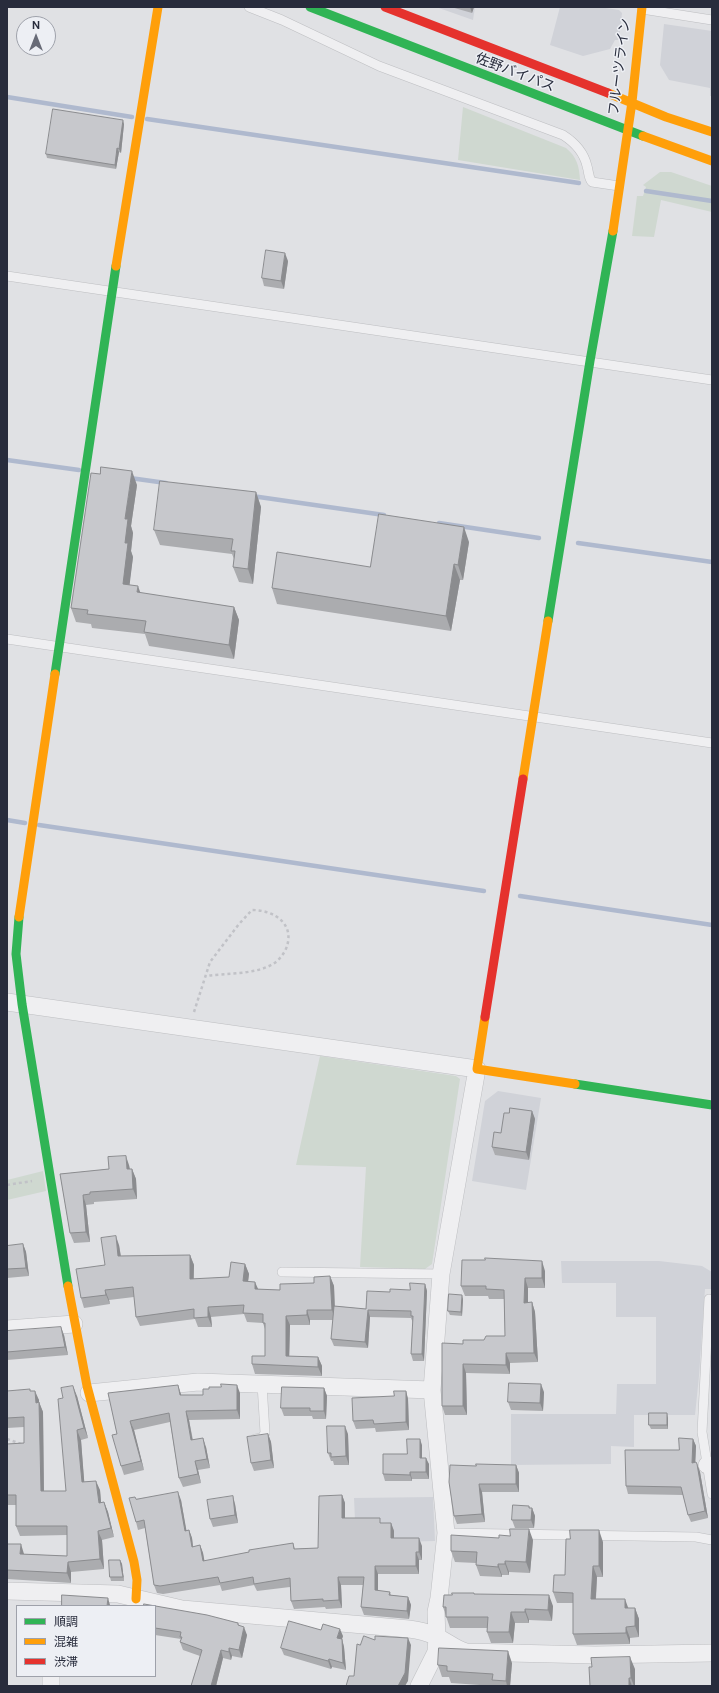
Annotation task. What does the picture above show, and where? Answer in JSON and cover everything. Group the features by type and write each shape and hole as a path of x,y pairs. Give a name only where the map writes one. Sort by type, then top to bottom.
{"main road":[{"path":"136,1599 138,1580 88,1393 74,1324 51,1177 14,1003 17,974 17,931 112,291 158,7"},
{"name":"佐野バイパス","path":"310,7 626,130 712,161"},
{"name":"佐野バイパス","path":"385,7 594,89 712,132"},
{"name":"フルーツライン","path":"477,1069 532,716 590,361 613,232 626,130 632,102 638,8"},
{"path":"477,1069 712,1105"}],"street":[{"path":"14,1003 477,1069 441,1274 432,1390 446,1533 439,1598 436,1612 436,1652 419,1686"},
{"path":"7,1329 74,1324"},
{"path":"88,1393 198,1382 432,1390"},
{"path":"7,1591 53,1599 118,1594 136,1599 196,1610 409,1629 421,1631 437,1637 457,1650 466,1652 595,1655 712,1653"}],"lane":[{"path":"249,7 282,20 379,66 563,135 573,141 579,150 587,165 589,179 592,182 619,186"},
{"path":"638,8 712,20"},
{"path":"7,276 712,380"},
{"path":"7,639 712,743"},
{"path":"282,1272 441,1274"},
{"path":"709,1299 702,1432 710,1466 712,1494"},
{"path":"255,1439 262,1438 265,1433 262,1384"},
{"path":"446,1533 696,1537 712,1540"}],"path":[{"path":"191,1029 193,1014 210,962 239,924 252,910 262,910 280,918 285,922 289,933 288,944 282,957 273,964 260,969 206,976"},
{"path":"7,1185 51,1177"},
{"path":"7,1439 21,1444"}],"shaded area":[{"path":"436,7 475,7 473,20"},
{"path":"560,7 599,7 619,10 622,13 619,40 615,40 610,49 583,56 550,45"},
{"path":"664,24 712,31 712,96 710,96 710,88 669,80 660,65"},
{"path":"463,107 566,148 577,162 580,180 458,160"},
{"path":"660,172 671,172 712,186 712,212 661,200 654,237 632,236 637,196 643,196 646,187 643,185"},
{"path":"320,1056 456,1076 460,1079 432,1264 425,1269 360,1267 366,1167 296,1165"},
{"path":"498,1091 541,1098 526,1190 472,1181 485,1101"},
{"path":"43,1171 46,1191 7,1200 7,1180"},
{"path":"561,1261 659,1261 702,1266 712,1272 712,1289 705,1289 695,1415 634,1415 634,1447 611,1446 611,1464 511,1465 511,1414 616,1414 617,1384 656,1384 656,1317 616,1317 616,1283 562,1283"},
{"path":"433,1497 435,1541 356,1543 354,1498"}],"building":[{"path":"53,109 123,120 115,165 46,154"},
{"path":"266,250 285,253 281,281 262,278"},
{"path":"101,467 132,471 125,519 128,519 125,543 128,543 123,584 138,586 137,592 234,607 229,645 144,632 146,621 87,614 88,610 71,608 91,473 100,474"},
{"path":"160,481 256,492 248,569 233,567 235,551 231,551 233,539 154,530"},
{"path":"379,514 464,527 458,565 454,564 446,616 272,588 277,552 370,567"},
{"path":"510,1108 532,1111 526,1152 492,1147 494,1132 501,1133 504,1113 509,1113"},
{"path":"126,1156 127,1169 132,1169 133,1189 90,1192 90,1194 83,1195 86,1232 70,1233 60,1174 109,1169 108,1157"},
{"path":"116,1236 118,1256 190,1255 190,1279 229,1277 231,1262 245,1264 243,1281 255,1282 255,1289 280,1290 280,1284 314,1283 314,1277 330,1276 332,1310 307,1310 307,1315 286,1316 286,1356 318,1357 318,1367 252,1364 252,1356 265,1356 265,1323 263,1323 263,1314 243,1313 244,1305 208,1307 208,1317 194,1318 194,1309 136,1317 133,1287 105,1290 106,1295 81,1298 76,1269 105,1265 101,1238"},
{"path":"23,1244 26,1268 7,1269 7,1246"},
{"path":"485,1258 542,1261 542,1278 525,1278 524,1303 532,1302 534,1353 506,1353 506,1365 463,1364 463,1406 442,1406 442,1343 463,1344 463,1340 484,1340 486,1336 505,1336 504,1290 486,1289 486,1286 461,1286 462,1260 485,1260"},
{"path":"410,1283 425,1284 422,1354 411,1354 413,1316 411,1316 411,1311 368,1310 365,1342 331,1339 334,1306 366,1309 367,1291 390,1292 390,1289 410,1290"},
{"path":"449,1294 462,1295 461,1312 448,1311"},
{"path":"61,1327 65,1347 7,1352 7,1331"},
{"path":"509,1383 541,1384 540,1403 508,1402"},
{"path":"221,1384 237,1385 237,1410 186,1411 191,1440 203,1438 207,1459 195,1461 198,1474 179,1478 169,1413 130,1421 141,1461 121,1466 112,1435 117,1434 108,1393 178,1385 180,1395 203,1395 203,1389 209,1389 209,1387 221,1387"},
{"path":"73,1386 84,1428 77,1430 82,1482 96,1481 99,1503 104,1502 111,1528 98,1531 100,1559 68,1562 67,1573 7,1570 7,1544 21,1544 20,1554 67,1556 67,1526 16,1526 16,1495 7,1495 7,1444 24,1443 24,1417 7,1418 7,1391 30,1389 30,1391 35,1391 36,1403 39,1402 41,1491 66,1491 58,1399 63,1398 61,1388"},
{"path":"282,1387 324,1388 324,1411 310,1411 310,1408 281,1408"},
{"path":"394,1391 406,1391 406,1422 374,1424 373,1420 353,1421 352,1398 394,1396"},
{"path":"649,1413 667,1413 667,1425 649,1425"},
{"path":"327,1426 345,1426 346,1456 331,1457 331,1453 328,1453"},
{"path":"268,1434 271,1460 251,1463 247,1437"},
{"path":"679,1438 693,1439 692,1463 696,1462 697,1464 705,1511 688,1515 681,1487 626,1486 625,1450 679,1450"},
{"path":"407,1439 420,1439 420,1458 426,1458 426,1472 410,1472 410,1475 383,1474 383,1454 407,1454"},
{"path":"476,1464 516,1465 516,1484 479,1484 482,1514 454,1516 449,1482 450,1465 476,1466"},
{"path":"178,1492 185,1531 189,1530 192,1547 200,1545 203,1561 249,1552 249,1550 293,1543 294,1549 318,1548 319,1496 342,1495 342,1518 380,1518 380,1523 391,1523 391,1538 419,1538 419,1552 416,1552 416,1566 375,1566 375,1590 390,1592 389,1595 408,1597 407,1611 361,1607 364,1577 338,1577 339,1600 323,1601 323,1599 291,1601 290,1578 254,1584 253,1577 220,1583 218,1577 160,1586 154,1585 144,1520 136,1522 129,1498 135,1497 136,1499"},
{"path":"233,1496 235,1515 210,1519 207,1500"},
{"path":"513,1505 529,1506 529,1508 532,1508 531,1520 512,1520"},
{"path":"510,1529 529,1529 526,1562 505,1561 505,1564 498,1564 498,1567 476,1565 477,1552 451,1551 451,1535 499,1538 499,1535 510,1536"},
{"path":"570,1530 599,1530 599,1566 593,1566 591,1599 625,1599 625,1608 635,1608 635,1626 626,1627 626,1633 573,1634 573,1593 553,1592 554,1575 565,1575 566,1539 570,1539"},
{"path":"109,1560 120,1560 123,1577 110,1577"},
{"path":"452,1593 549,1595 548,1610 525,1609 525,1612 511,1612 509,1632 487,1632 488,1617 446,1617 446,1607 443,1607 444,1595 452,1595"},
{"path":"62,1595 108,1598 107,1605 62,1605"},
{"path":"156,1606 207,1615 238,1623 238,1625 244,1627 239,1650 229,1648 229,1652 221,1650 211,1686 191,1686 202,1650 180,1642 182,1637 180,1637 181,1632 156,1628"},
{"path":"289,1621 321,1630 323,1624 340,1629 337,1638 342,1639 343,1663 329,1659 328,1661 281,1648"},
{"path":"364,1636 375,1640 375,1636 408,1638 405,1673 398,1686 346,1686 349,1676 354,1676 357,1644 360,1645"},
{"path":"439,1648 508,1651 506,1681 492,1680 493,1674 447,1671 447,1666 438,1665"},
{"path":"630,1657 631,1678 629,1678 629,1686 590,1686 589,1667 592,1667 591,1658"}],"waterway":[{"path":"7,97 132,117"},
{"path":"147,119 579,183"},
{"path":"646,191 712,201"},
{"path":"7,460 79,470"},
{"path":"130,478 166,483"},
{"path":"252,496 384,515"},
{"path":"439,523 539,538"},
{"path":"578,543 712,562"},
{"path":"7,820 25,823"},
{"path":"39,825 484,891"},
{"path":"520,896 712,925"}],"traffic: fast":[{"path":"310,7 643,136"},
{"path":"548,621 590,361 613,231"},
{"path":"55,674 116,266"},
{"path":"19,917 16,954 22,1004 68,1286"},
{"path":"575,1084 712,1105"}],"traffic: slow":[{"path":"116,266 158,7"},
{"path":"613,231 632,102 642,7"},
{"path":"608,93 666,117 712,132"},
{"path":"643,136 712,161"},
{"path":"523,779 548,621"},
{"path":"19,917 55,674"},
{"path":"485,1017 477,1069 575,1084"},
{"path":"68,1286 87,1386 134,1562 137,1580 136,1599"}],"traffic: jam":[{"path":"385,7 608,93"},
{"path":"485,1017 523,779"}]}
